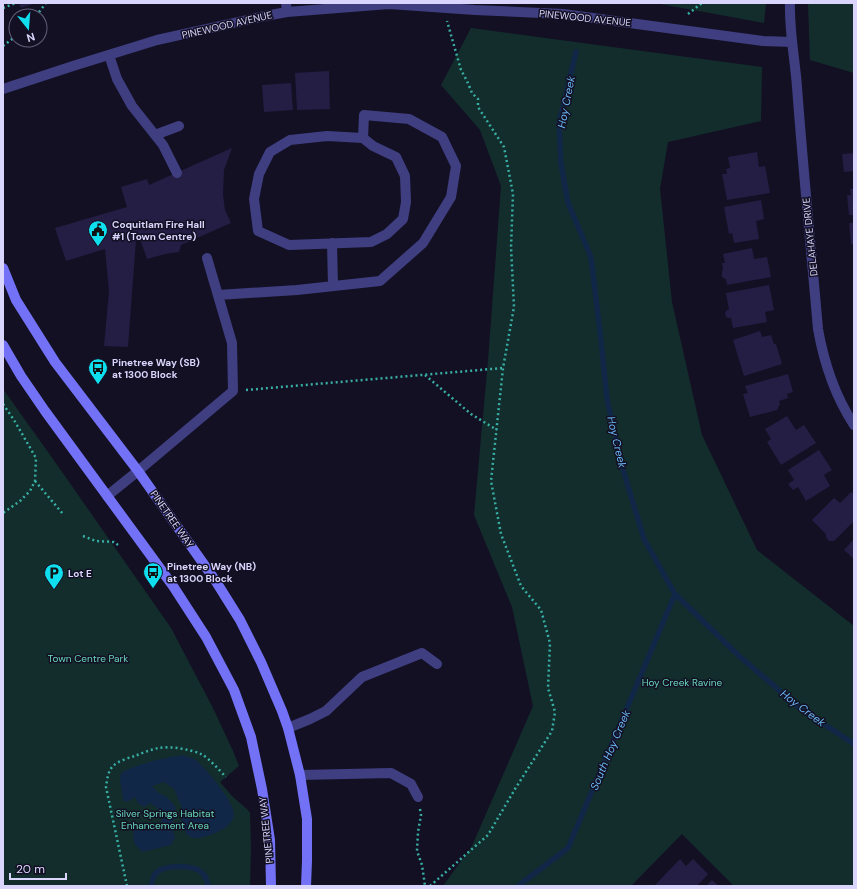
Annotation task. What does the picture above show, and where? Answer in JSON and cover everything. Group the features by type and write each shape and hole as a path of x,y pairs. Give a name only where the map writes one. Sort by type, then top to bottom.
{"main road":[{"name":"PINETREE WAY","path":"3,268 16,300 55,362 138,472 215,580 240,620 261,662 288,728 300,775 307,819 306,886"},
{"name":"PINETREE WAY","path":"3,345 37,400 173,586 206,636 234,690 251,737 262,789 270,840 270,886"}],"street":[{"name":"DELAHAYE DRIVE","path":"790,3 792,42 818,329 820,342 833,384 854,425"},
{"name":"PINEWOOD AVENUE","path":"3,89 158,40 287,7 389,4 443,8 475,7 563,14 763,42 792,42"},
{"path":"109,55 120,86 132,106 163,145 177,173"},
{"path":"218,295 297,290 380,281 423,244 451,196 456,166 442,137 409,119 364,115 363,138"},
{"path":"155,135 179,126"},
{"path":"327,136 363,138 373,146 396,157 405,176 406,202 403,219 387,234 370,242 332,243 289,245 258,231 254,199 259,174 270,152 290,140 327,136"},
{"path":"332,243 333,286"},
{"path":"107,496 138,472 233,391 232,343 207,258"},
{"path":"288,728 326,711 362,677 422,653 437,664"},
{"path":"300,775 391,773 411,784 418,797"}],"path":[{"path":"3,8 16,3"},
{"path":"688,14 702,3"},
{"path":"430,886 488,835 552,731 556,712 548,688 550,642 541,610 521,586 501,534 491,481 503,368 514,307 511,247 513,194 504,147 478,107 478,99 472,93 461,70 443,8"},
{"path":"233,391 503,368"},
{"path":"424,374 471,414 497,430"},
{"path":"3,404 36,458 34,481 30,491 20,501 3,513"},
{"path":"34,481 63,514"},
{"path":"83,536 96,541 114,542 118,545"},
{"path":"127,886 106,787 108,776 112,767 125,759 144,752 159,748 174,748 192,751 202,755 226,777"},
{"path":"418,797 421,815 417,851 422,865 425,886"}],"green space":[{"path":"655,3 766,3 764,23"},
{"path":"808,3 854,3 854,73 810,60"},
{"name":"Hoy Creek Ravine","path":"471,28 762,67 761,121 668,142 660,189 672,302 702,435 757,550 854,626 854,886 734,886 682,834 631,886 443,886 472,846 533,706 512,607 474,515 488,361 501,186 480,130 441,85"},
{"name":"Town Centre Park","path":"3,389 171,628 213,708 239,766 220,782 250,813 250,886 3,886"}],"water":[{"path":"182,755 194,759 212,776 230,802 234,815 233,818 227,826 210,835 192,838 186,834 182,820 182,808 174,789 164,782 152,786 159,793 167,797 175,806 176,816 173,821 172,828 175,838 171,845 142,852 134,843 133,831 136,827 142,824 156,827 161,823 163,814 150,803 144,807 138,803 135,797 127,802 123,800 120,779 121,773 142,764"}],"building":[{"path":"19,3 36,3 21,8"},
{"path":"329,71 330,109 297,110 295,73"},
{"path":"291,83 293,110 264,112 262,85"},
{"name":"Coquitlam Fire Hall #1 (Town Centre)","path":"232,148 224,170 223,195 225,210 231,223 181,245 179,252 147,259 140,239 136,240 128,347 104,346 109,291 105,249 66,261 55,228 127,207 121,187 147,179 149,185"},
{"path":"757,152 759,167 765,166 770,193 727,200 722,174 727,174 726,169 730,168 728,157"},
{"path":"854,153 854,171 844,172 842,154"},
{"path":"850,189 854,189 854,215 849,215 847,195 851,195"},
{"path":"761,200 764,219 756,221 759,239 734,243 732,233 729,234 724,207"},
{"path":"849,223 854,223 854,244 851,244"},
{"path":"752,248 754,259 767,257 771,277 727,285 726,279 722,277 722,263 725,263 723,254"},
{"path":"769,285 774,310 765,312 767,322 733,328 731,318 726,317 725,313 729,310 726,293"},
{"path":"760,331 762,337 771,335 774,344 776,344 782,364 744,376 733,340"},
{"path":"788,374 793,392 787,394 788,398 779,401 780,404 777,410 750,417 743,394 748,393 745,386"},
{"path":"787,416 796,430 804,425 816,443 781,465 767,442 771,439 765,429"},
{"path":"819,450 832,470 824,475 830,486 806,501 798,487 793,490 788,484 794,480 788,470"},
{"path":"851,492 854,494 854,521 834,541 829,541 826,534 812,520 834,498 840,503"},
{"path":"854,539 854,559 844,550"},
{"path":"680,859 686,866 693,859 708,874 697,886 654,886"},
{"path":"712,880 719,886 706,886"}],"waterway":[{"name":"Hoy Creek","path":"576,52 559,123 561,164 568,203 591,257 607,399 621,463 644,539 675,594 738,655 801,709 854,744"},
{"name":"South Hoy Creek","path":"518,886 568,848 675,594"},
{"path":"151,886 155,874 164,868 171,867 192,868 203,873 207,880 208,886"}],"place":[{"name":"Coquitlam Fire Hall #1 (Town Centre)","path":"98,247"},
{"name":"Pinetree Way (SB) at 1300 Block","path":"98,385"},
{"name":"Pinetree Way (NB) at 1300 Block","path":"153,589"},
{"name":"Lot E","path":"54,590"}],"park label":[{"name":"Silver Springs Habitat Enhancement Area","path":"165,818"}]}
